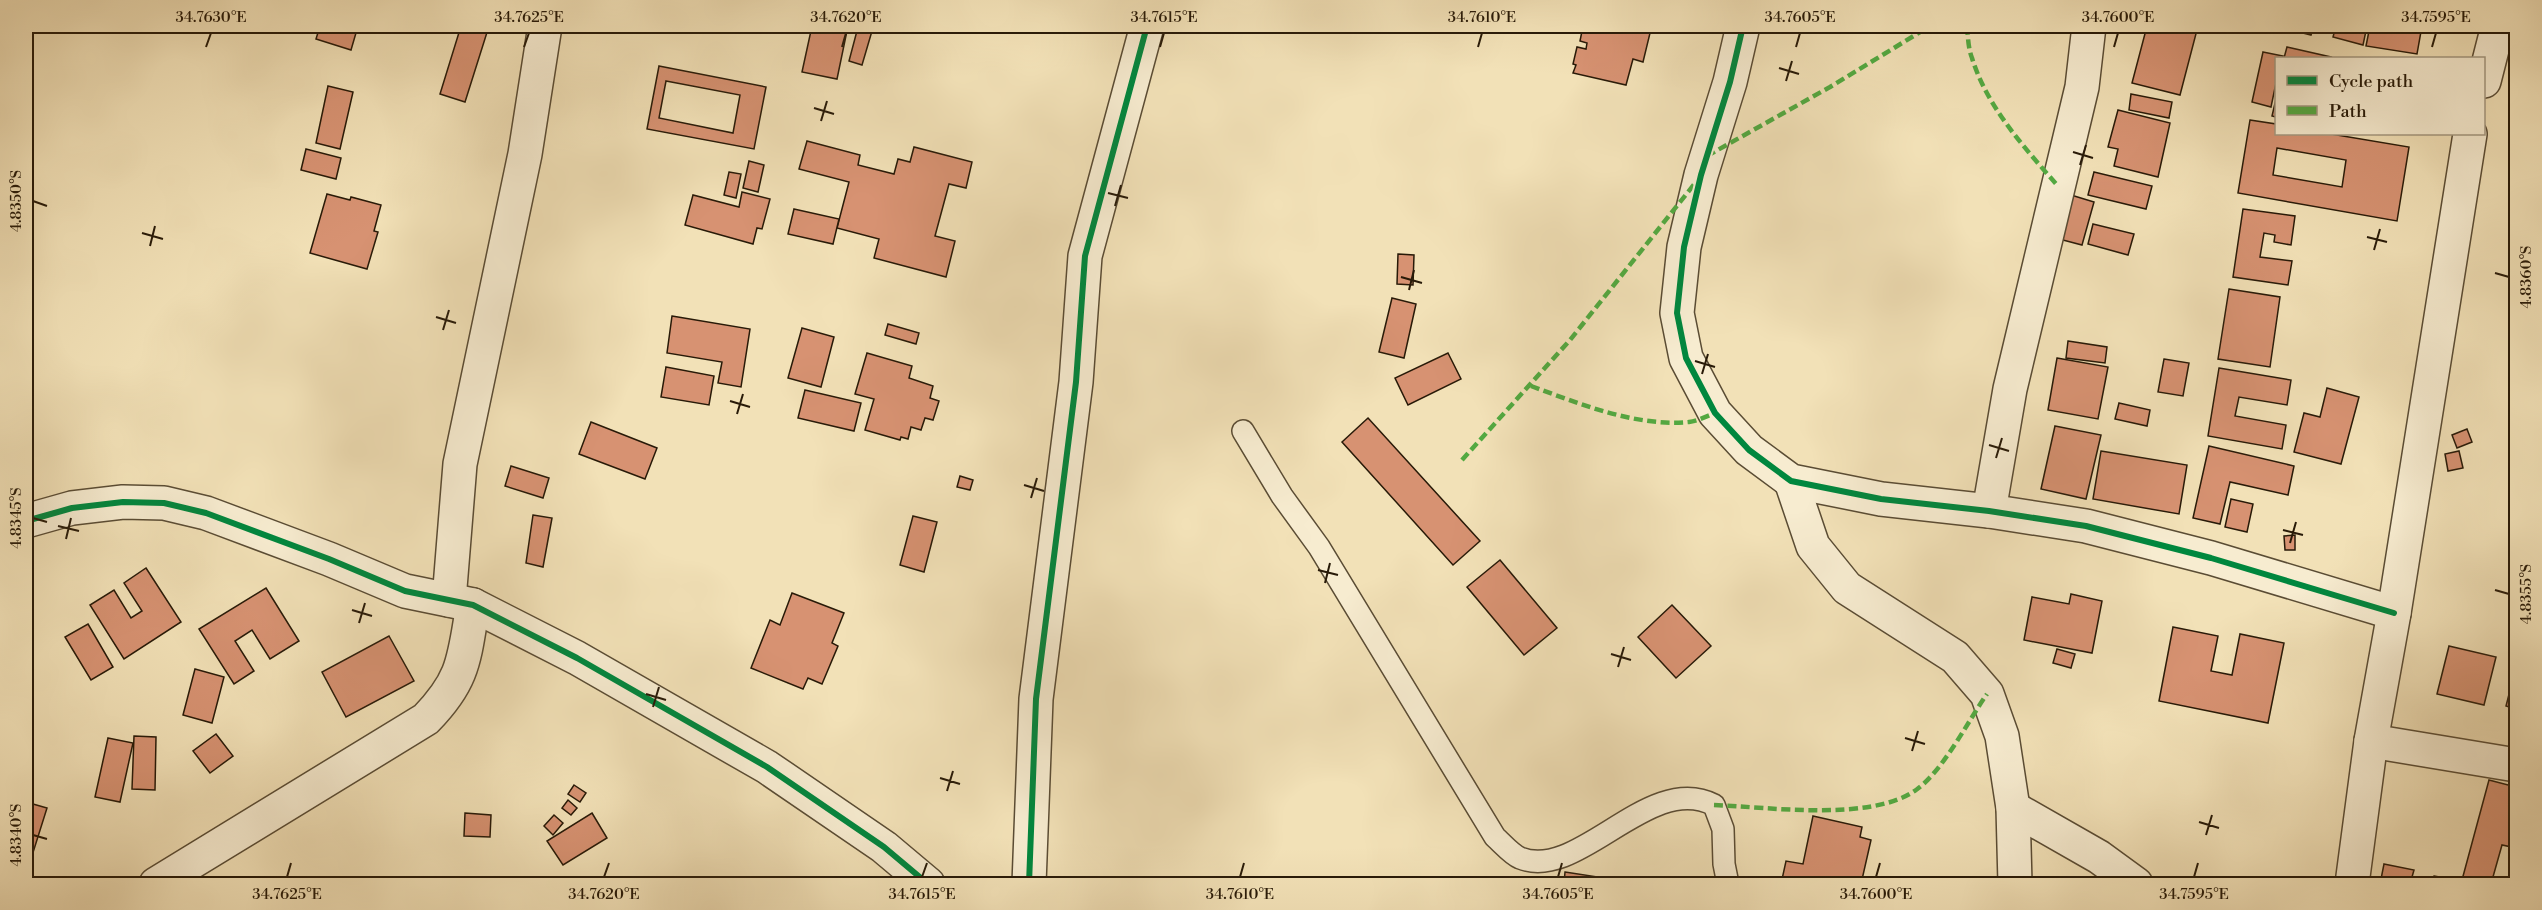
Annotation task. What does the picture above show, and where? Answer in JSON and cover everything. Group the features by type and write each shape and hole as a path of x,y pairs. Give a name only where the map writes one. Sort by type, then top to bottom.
{"street":[{"path":"156,885 426,719 455,683 462,666 461,603 452,541 460,464 525,154 545,26"},
{"path":"1029,885 1036,699 1076,382 1085,256 1148,26"},
{"path":"1743,26 1730,82 1701,174 1684,247 1677,313 1686,358 1715,413 1749,450 1791,481 1881,499 1989,511 2086,526 2211,558 2394,613"},
{"path":"1989,511 2010,388 2082,87 2089,26"},
{"path":"2485,77 2498,26"},
{"path":"2352,885 2371,741 2394,613 2470,135"},
{"path":"1791,481 1813,546 1847,588 1955,657 1987,694 2002,736 2013,808 2015,885"},
{"path":"26,521 72,508 123,502 164,503 206,513 329,559 405,591 461,603 577,658 767,767 884,847 928,885"},
{"path":"2371,741 2517,765"},
{"path":"2013,808 2099,857 2136,885"}],"lane":[{"path":"1243,431 1282,496 1331,567 1495,837 1518,857 1538,862 1560,858 1632,816 1672,801 1700,798 1714,805 1723,829 1724,864 1728,885"}],"building":[{"path":"320,26 358,26 351,50 316,39"},
{"path":"461,26 489,26 465,102 440,94"},
{"path":"812,26 848,26 837,79 802,72"},
{"path":"1583,26 1643,26 1642,28 1651,29 1643,62 1633,59 1626,85 1573,73 1577,47 1586,49 1587,43 1580,41"},
{"path":"2147,26 2198,26 2180,95 2132,83"},
{"path":"2292,26 2314,26 2311,35 2291,30"},
{"path":"2336,26 2367,26 2363,45 2333,37"},
{"path":"2370,26 2422,26 2417,54 2366,46"},
{"path":"858,27 872,31 862,65 849,61"},
{"path":"2287,47 2331,57 2284,57"},
{"path":"2263,52 2283,56 2275,57 2275,88 2271,107 2252,102"},
{"path":"659,66 766,87 754,149 647,129","holes":["666,81 740,95 733,133 659,118"]},
{"path":"328,86 353,92 340,149 316,143"},
{"path":"2131,94 2172,102 2169,118 2129,110"},
{"path":"2118,110 2170,123 2158,177 2114,166 2118,149 2108,147"},
{"path":"2250,120 2275,124 2275,135 2337,135 2409,147 2397,221 2238,193","holes":["2277,148 2346,160 2342,187 2273,175"]},
{"path":"807,141 860,155 858,165 894,174 898,159 910,162 914,147 972,162 966,188 949,184 935,236 955,241 946,277 874,258 879,239 837,228 849,182 799,169"},
{"path":"306,149 341,158 336,179 301,170"},
{"path":"749,161 764,165 758,192 743,188"},
{"path":"729,172 741,174 736,198 724,195"},
{"path":"2094,172 2152,186 2146,209 2088,195"},
{"path":"2516,181 2516,221 2509,219"},
{"path":"742,192 770,199 762,229 757,228 753,244 685,225 693,195 739,207"},
{"path":"327,194 350,200 351,197 381,205 374,231 378,232 367,269 310,253"},
{"path":"2071,195 2094,202 2082,245 2059,239"},
{"path":"794,209 839,219 833,244 788,234"},
{"path":"2243,209 2295,216 2291,245 2274,242 2275,235 2264,233 2260,257 2292,261 2288,285 2233,277"},
{"path":"2093,224 2134,234 2128,255 2088,244"},
{"path":"1398,254 1414,255 1413,285 1397,284"},
{"path":"2229,289 2280,297 2270,367 2218,359"},
{"path":"1392,298 1416,304 1404,358 1379,352"},
{"path":"672,316 750,329 741,387 718,383 722,362 667,353"},
{"path":"888,324 919,333 916,344 885,335"},
{"path":"802,328 834,337 821,387 788,378"},
{"path":"2068,341 2107,347 2105,363 2066,358"},
{"path":"867,353 912,366 909,378 933,386 930,398 939,401 933,420 925,418 921,430 911,427 908,439 901,437 900,440 865,430 874,399 855,394"},
{"path":"1448,353 1461,379 1408,405 1395,378"},
{"path":"2057,358 2108,367 2098,419 2048,410"},
{"path":"2164,359 2189,363 2183,396 2158,392"},
{"path":"666,367 714,376 709,405 661,397"},
{"path":"2219,368 2291,380 2287,405 2239,397 2235,416 2286,425 2282,449 2208,436"},
{"path":"2327,388 2359,397 2341,464 2294,452 2304,413 2320,417"},
{"path":"805,390 861,403 854,431 798,418"},
{"path":"2119,403 2150,410 2147,426 2115,419"},
{"path":"1368,418 1480,541 1453,565 1342,442"},
{"path":"591,422 657,448 645,479 579,454"},
{"path":"2055,426 2101,435 2086,499 2041,489"},
{"path":"2467,429 2472,442 2457,448 2452,435"},
{"path":"2209,446 2294,466 2288,495 2230,482 2220,524 2193,518"},
{"path":"2101,451 2187,465 2179,514 2093,499"},
{"path":"2459,451 2463,468 2448,471 2445,454"},
{"path":"511,466 549,478 543,498 505,486"},
{"path":"960,476 973,480 970,490 957,487"},
{"path":"2231,499 2253,504 2247,532 2225,527"},
{"path":"533,515 552,518 543,567 526,563"},
{"path":"913,516 937,522 924,572 900,565"},
{"path":"2295,535 2295,550 2285,550 2284,536"},
{"path":"1500,560 1557,628 1524,655 1467,587"},
{"path":"146,568 181,622 124,659 90,605 114,590 131,618 142,611 124,583"},
{"path":"266,588 299,641 270,659 252,630 235,641 254,671 234,684 199,629"},
{"path":"792,593 844,613 832,643 838,646 822,684 808,678 803,689 751,668 770,620 780,625"},
{"path":"2071,594 2102,601 2092,653 2024,640 2032,597 2069,604"},
{"path":"1672,605 1711,646 1676,678 1638,637"},
{"path":"2516,613 2516,648 2509,647"},
{"path":"88,624 113,667 91,680 65,637"},
{"path":"2173,627 2218,636 2211,671 2232,675 2240,634 2284,643 2268,723 2159,701"},
{"path":"389,636 414,681 346,717 322,672"},
{"path":"2449,646 2496,657 2484,705 2437,694"},
{"path":"2057,649 2075,654 2071,668 2053,663"},
{"path":"2516,667 2516,709 2506,706"},
{"path":"195,669 224,677 212,723 183,715"},
{"path":"216,734 233,756 210,773 193,751"},
{"path":"134,736 156,737 155,790 132,789"},
{"path":"108,738 133,743 120,802 95,797"},
{"path":"2489,780 2516,787 2516,848 2502,845 2491,884 2481,884 2462,880"},
{"path":"574,785 586,793 580,802 568,794"},
{"path":"568,800 577,808 571,815 562,808"},
{"path":"26,802 47,808 31,859 26,858"},
{"path":"465,813 491,815 490,837 464,836"},
{"path":"592,813 607,838 563,865 547,841"},
{"path":"554,815 563,823 553,835 544,826"},
{"path":"1813,816 1862,827 1860,837 1871,840 1861,884 1781,884 1786,861 1803,864"},
{"path":"2384,864 2414,870 2410,884 2380,884"},
{"path":"2512,866 2516,867 2516,884 2508,884"},
{"path":"1565,872 1598,877 1596,884 1564,884"},
{"path":"2434,876 2456,880 2455,884 2432,884"},
{"path":"653,877 659,884 642,884"}],"marked path":[{"path":"1707,156 1830,87 1930,26"},
{"path":"1967,26 1971,54 1987,93 2008,126 2057,185"},
{"path":"1462,460 1570,340 1696,182"},
{"path":"1531,386 1609,413 1649,421 1689,422 1715,413"},
{"path":"1714,805 1819,810 1873,806 1897,800 1916,790 1936,771 1987,694"}],"cycle path":[{"path":"1029,884 1036,699 1076,382 1085,256 1147,26"},
{"path":"1743,26 1730,82 1701,175 1684,247 1677,313 1686,358 1715,413 1749,450 1791,481 1881,499 1989,511 2086,526 2211,558 2394,613"},
{"path":"26,521 72,508 123,502 164,503 206,513 329,559 405,591 473,605 577,658 767,767 884,847 928,884"}]}
